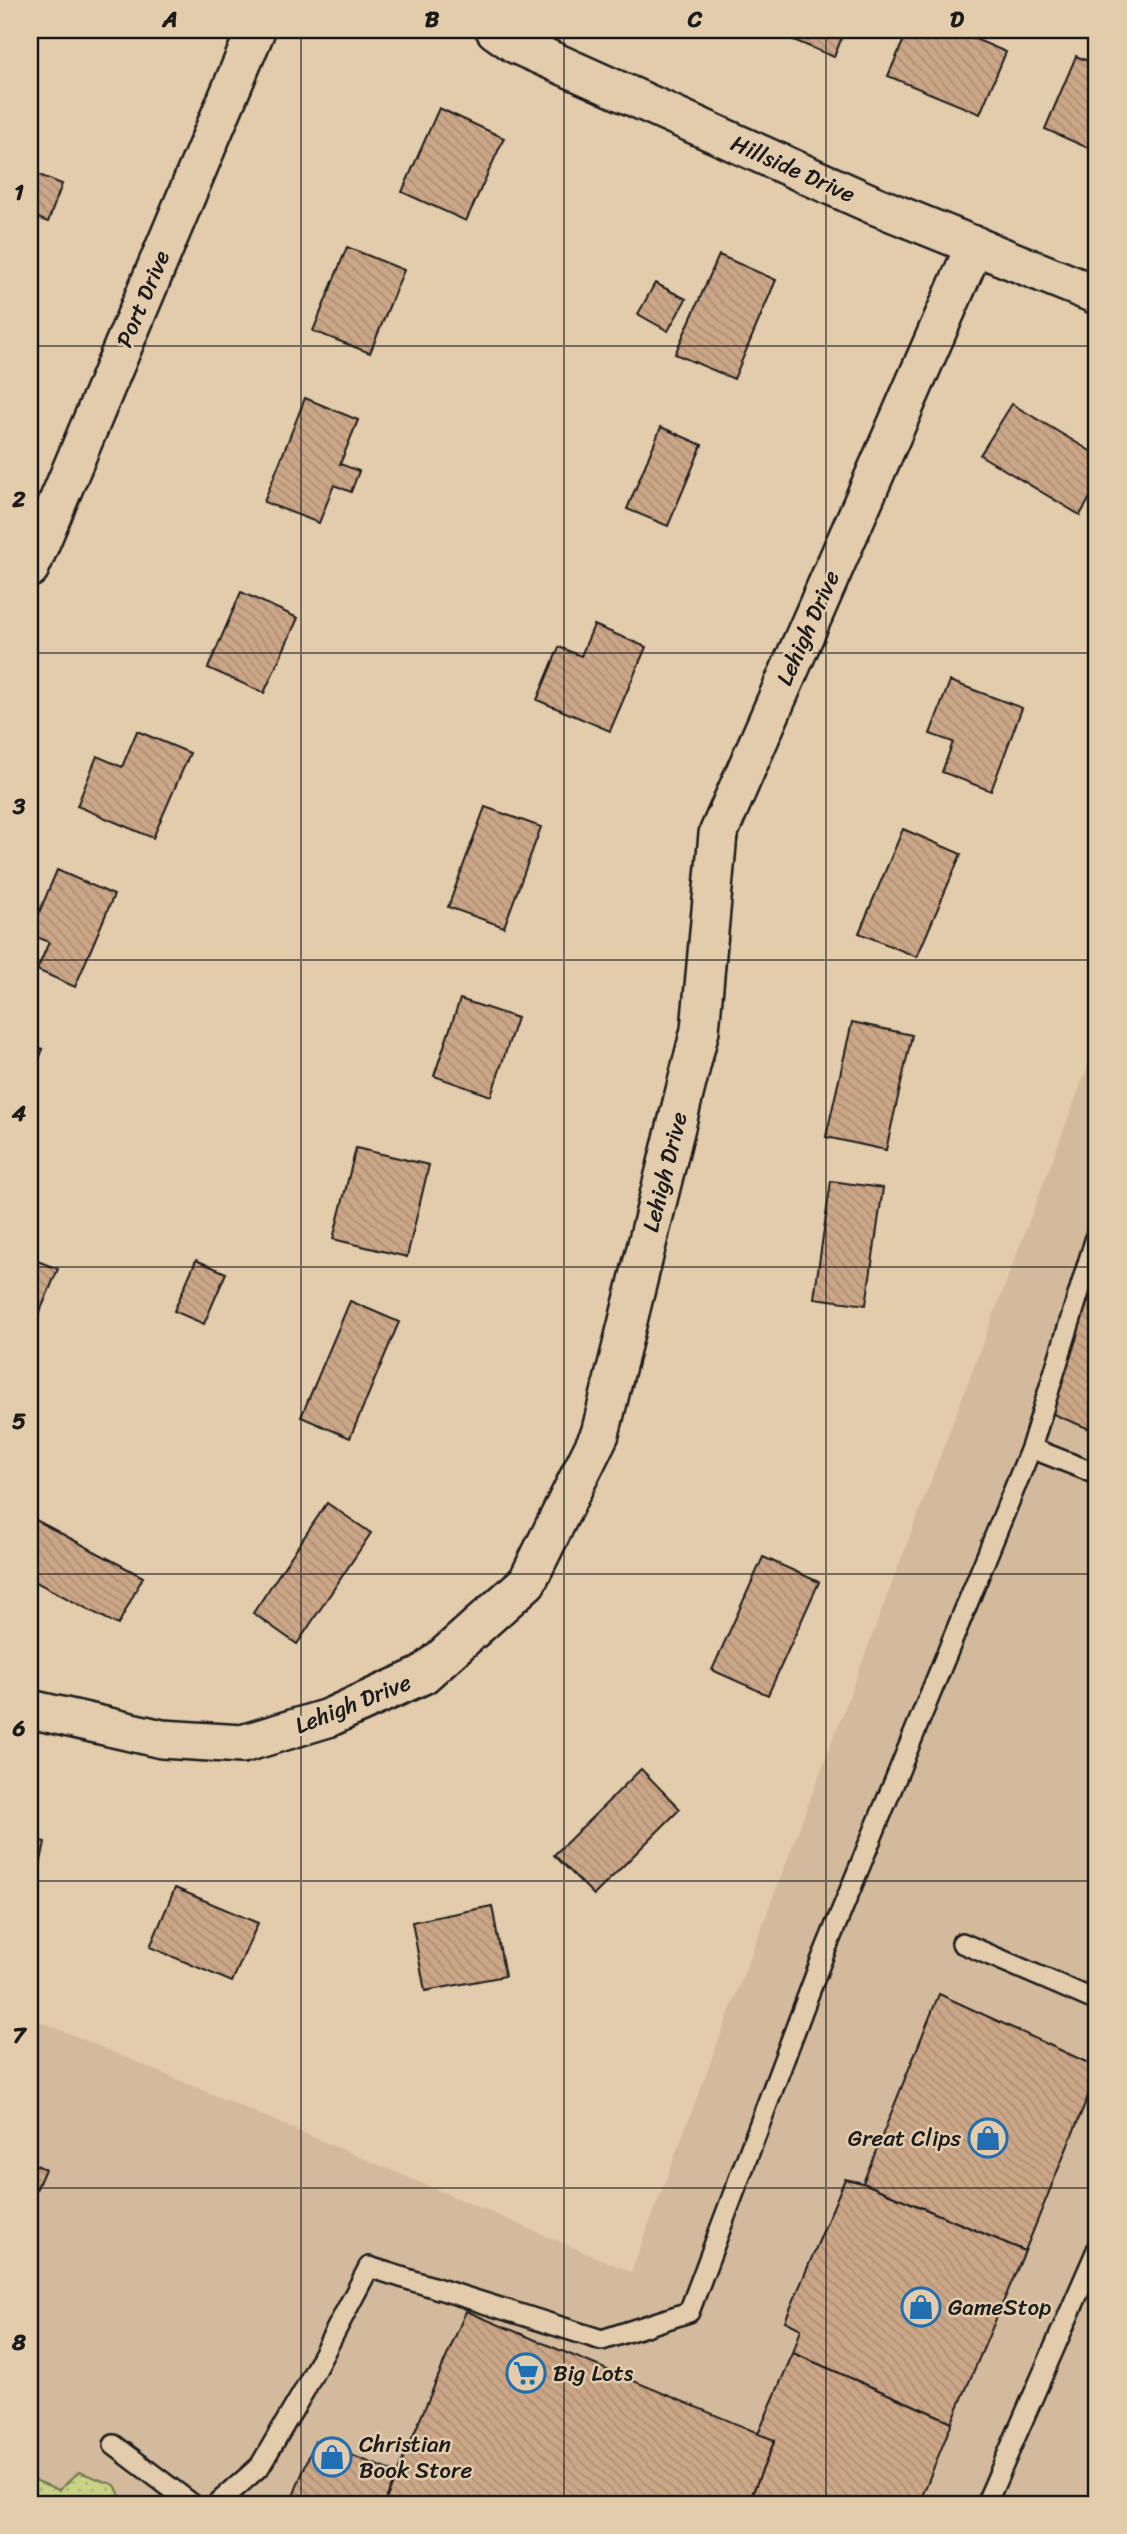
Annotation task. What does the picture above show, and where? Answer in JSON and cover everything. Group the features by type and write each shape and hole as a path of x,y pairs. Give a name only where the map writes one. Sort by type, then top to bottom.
{"street":[{"name":"Port Drive","path":"30,568 256,30"},
{"name":"Hillside Drive","path":"495,30 515,44 787,167 1097,295"},
{"name":"Lehigh Drive","path":"30,1709 162,1739 242,1744 328,1718 423,1675 527,1582 600,1434 700,1030 718,835 975,246"}],"lane":[{"path":"217,2504 260,2466 304,2391 369,2267 602,2340 690,2312 827,1948 1031,1448 1097,1234"},
{"path":"1031,1448 1097,1474"},
{"path":"962,1943 1097,2001"},
{"path":"986,2504 1097,2250"},
{"path":"114,2445 192,2504"}],"shaded area":[{"path":"1097,1042 1097,2504 30,2504 30,2017 631,2272"}],"green space":[{"path":"79,2472 115,2485 124,2504 30,2504 30,2478 59,2490"}],"building":[{"path":"770,30 845,30 834,57"},
{"path":"908,30 954,30 1006,52 980,114 888,76"},
{"path":"1076,56 1097,65 1097,152 1045,129"},
{"path":"439,108 504,138 466,221 402,192"},
{"path":"34,173 62,184 48,222 30,215 30,183"},
{"path":"347,247 404,270 370,353 313,331"},
{"path":"719,255 776,280 734,379 675,354"},
{"path":"655,283 686,299 668,331 638,314"},
{"path":"305,398 358,420 340,464 359,471 351,492 334,485 319,523 264,502"},
{"path":"1012,404 1097,455 1097,486 1080,515 980,455"},
{"path":"661,427 702,445 668,526 627,509"},
{"path":"241,592 298,618 264,693 208,668"},
{"path":"594,625 646,647 610,731 537,700 559,647 581,656"},
{"path":"950,681 1022,708 991,791 942,772 953,742 930,734"},
{"path":"137,731 190,753 153,838 77,806 97,756 122,767"},
{"path":"485,807 541,827 504,927 448,907"},
{"path":"903,829 961,854 917,957 859,933"},
{"path":"57,870 114,895 75,987 37,970 49,942 30,934"},
{"path":"460,999 517,1018 491,1096 434,1076"},
{"path":"852,1022 912,1035 886,1150 826,1137"},
{"path":"30,1044 43,1049 30,1082"},
{"path":"356,1148 429,1165 407,1257 333,1239"},
{"path":"831,1181 883,1188 866,1305 814,1298"},
{"path":"30,1258 58,1269 30,1335"},
{"path":"196,1260 226,1273 204,1324 174,1311"},
{"path":"1097,1275 1097,1432 1048,1412"},
{"path":"350,1301 399,1322 350,1438 301,1417"},
{"path":"327,1503 371,1533 297,1644 253,1613"},
{"path":"34,1519 143,1577 118,1625 30,1579 30,1528"},
{"path":"763,1557 819,1582 768,1695 712,1670"},
{"path":"641,1769 680,1809 594,1895 554,1855"},
{"path":"30,1839 45,1842 34,1895 30,1894"},
{"path":"175,1888 258,1923 232,1982 150,1947"},
{"path":"492,1906 505,1976 425,1991 412,1922"},
{"path":"939,1994 1097,2067 1097,2074 1025,2251 863,2183"},
{"path":"30,2162 45,2169 30,2204"},
{"path":"845,2179 863,2183 1025,2251 952,2422 793,2353 801,2329 785,2321"},
{"name":"Big Lots","path":"466,2311 775,2440 748,2504 384,2504"},
{"path":"793,2353 952,2422 919,2504 748,2504 775,2440 758,2434"},
{"name":"Christian Book Store","path":"315,2441 397,2473 384,2504 290,2504"}],"place":[{"name":"Great Clips","path":"988,2138"},
{"name":"GameStop","path":"921,2307"},
{"name":"Big Lots","path":"526,2373"},
{"name":"Christian Book Store","path":"332,2457"}]}
